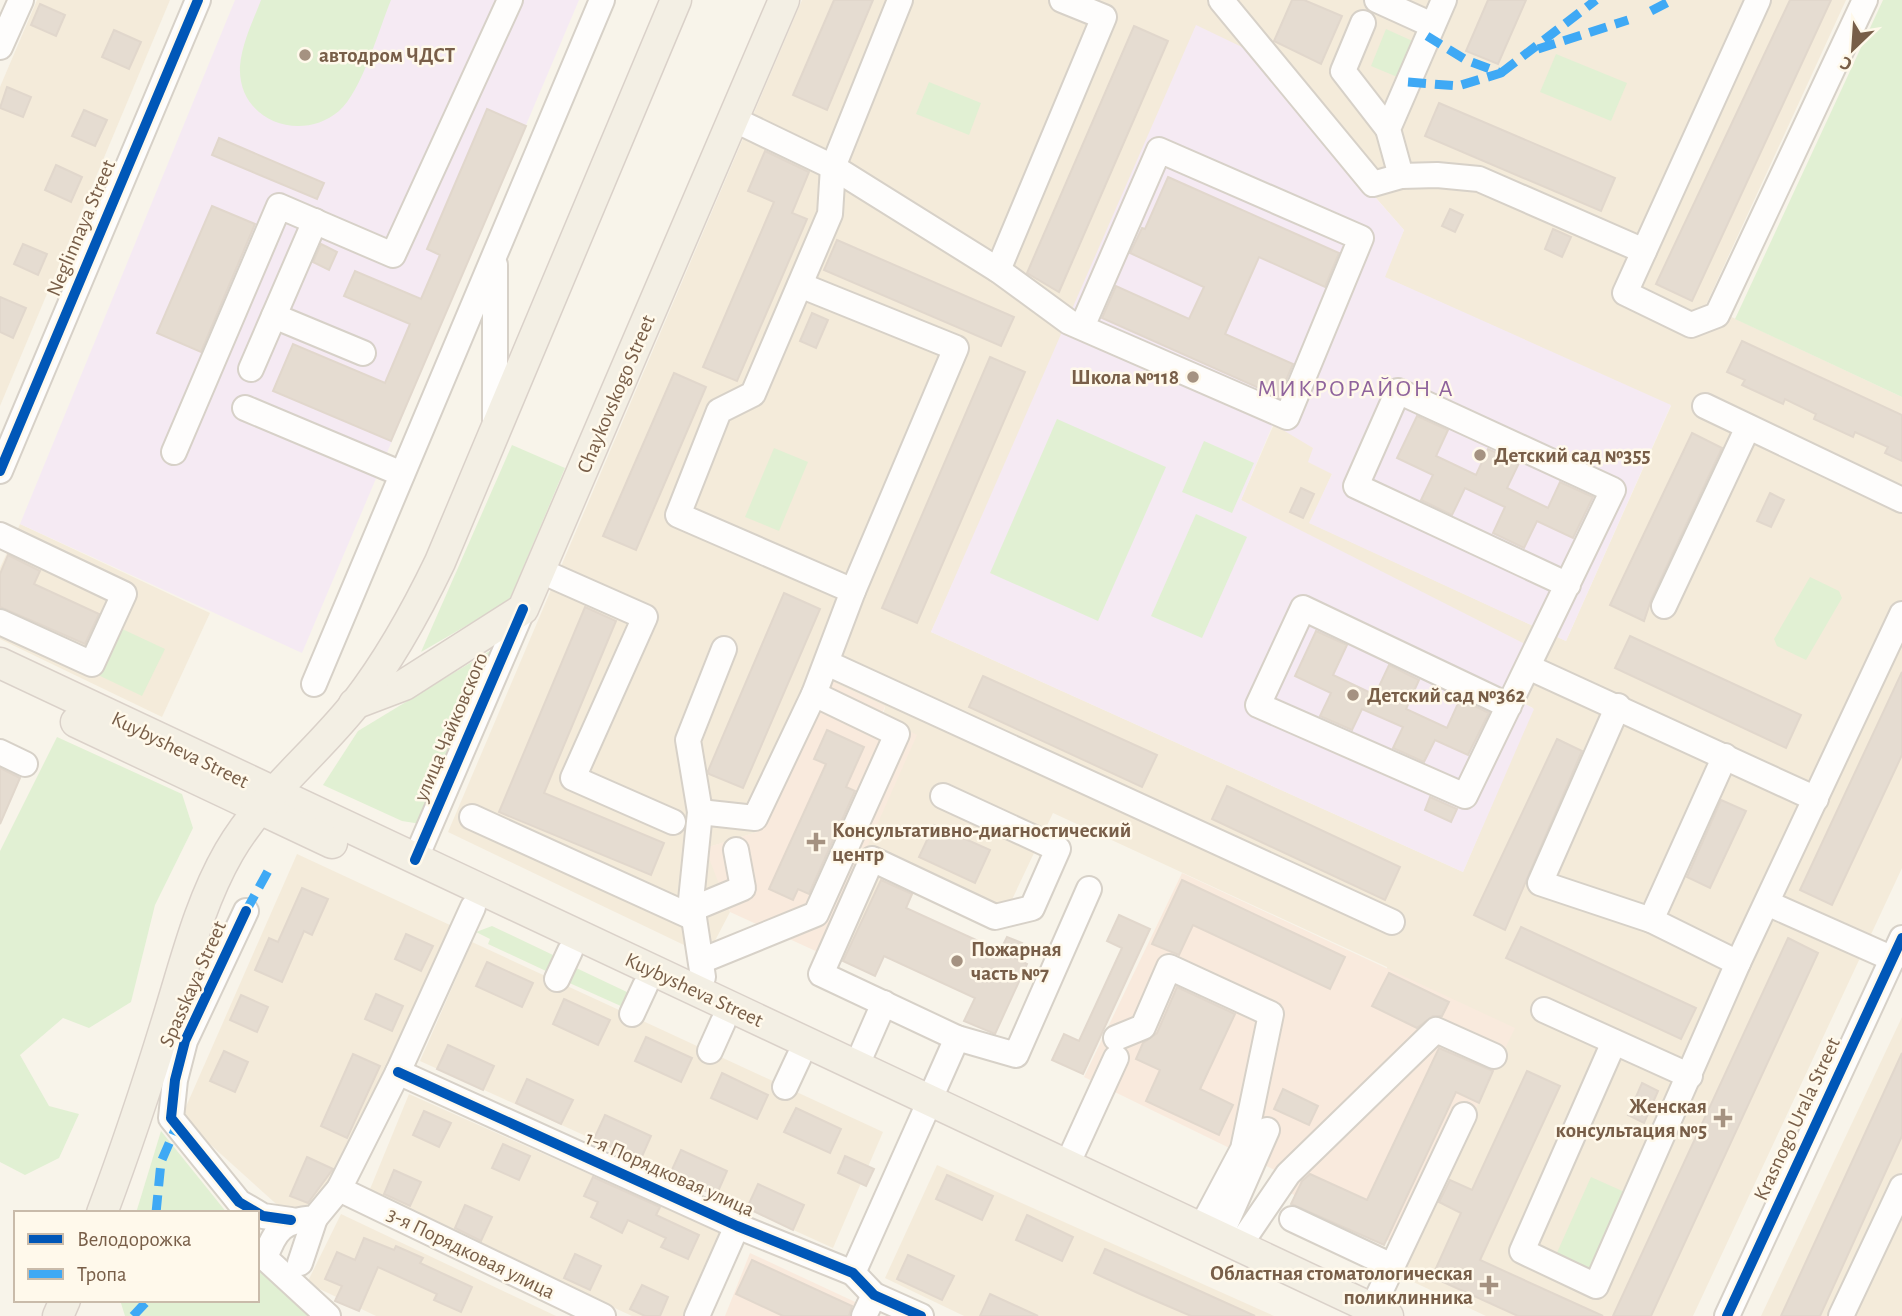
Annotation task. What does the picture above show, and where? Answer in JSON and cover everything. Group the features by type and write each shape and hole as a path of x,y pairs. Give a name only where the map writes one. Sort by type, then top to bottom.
{"main road":[{"path":"103,1211 138,1115 208,894 264,802 354,704 393,653 414,617 440,562 676,0"},
{"name":"Chaykovskogo Street","path":"523,609 784,0"},
{"path":"354,704 404,685 523,609"},
{"name":"Kuybysheva Street","path":"0,663 264,802 472,906 799,1057 1068,1164 1220,1237 1361,1312"},
{"name":"Kuybysheva Street","path":"0,686 264,802 415,860 856,1066 927,1107 1361,1312"}],"street":[{"path":"0,47 21,0"},
{"name":"Neglinnaya Street","path":"0,471 198,0"},
{"path":"174,452 279,206 393,255 510,0"},
{"path":"314,684 602,0"},
{"path":"853,590 678,515 719,411 753,394 800,285 830,214 833,167 900,0"},
{"path":"998,271 1104,17 1062,0"},
{"path":"1221,0 1373,184 1401,176 1479,179 1644,251"},
{"path":"1377,0 1432,25"},
{"path":"1388,129 1444,0"},
{"path":"1758,0 1625,293 1691,325 1717,315 1864,0"},
{"path":"1363,23 1343,71 1388,129 1401,176"},
{"path":"733,119 833,167 998,271 1069,322 1287,417 1361,238 1159,150 1082,327"},
{"path":"251,369 315,221"},
{"path":"495,254 495,430"},
{"path":"700,812 755,818 814,694 853,590 956,348 800,285"},
{"path":"274,316 363,353"},
{"path":"1509,706 1303,608 1258,705 1465,796 1509,706 1528,667 1568,584 1613,490 1398,391 1356,486 1568,584"},
{"path":"1705,406 1902,500"},
{"path":"245,408 402,474"},
{"path":"1664,606 1748,427"},
{"path":"0,534 124,594 92,664 0,622"},
{"path":"541,571 645,617 573,778 673,822"},
{"name":"улица Чайковского","path":"415,860 523,609"},
{"path":"1614,1042 1522,1251 1596,1286 1738,963 1902,614"},
{"path":"704,995 692,914 700,812 688,740 724,649"},
{"path":"827,663 1392,922"},
{"path":"1528,667 1816,799"},
{"path":"814,694 897,734"},
{"path":"701,961 817,914 912,701"},
{"path":"1618,706 1540,883 1651,920 1738,963"},
{"path":"0,752 25,764"},
{"path":"1651,920 1725,756"},
{"path":"943,796 1058,849 1032,908 995,917 872,859 821,974 957,1038 1016,1055 1089,889"},
{"path":"472,817 692,914"},
{"path":"692,914 743,888 736,850"},
{"path":"1767,903 1898,951"},
{"path":"328,1316 265,1258 272,1238 303,1219 339,1189 398,1072 472,906"},
{"name":"Spasskaya Street","path":"246,911 185,1041 174,1080 170,1118 239,1202 254,1211"},
{"path":"557,979 570,951"},
{"name":"Krasnogo Urala Street","path":"1727,1316 1898,951"},
{"path":"1068,1164 1116,1048 1143,1027 1169,967 1271,1014 1243,1149 1220,1237"},
{"path":"632,1014 645,986"},
{"path":"856,1066 884,1003"},
{"path":"1544,1010 1689,1076"},
{"path":"710,1051 723,1022"},
{"path":"1220,1237 1436,1030 1494,1056"},
{"path":"853,1273 957,1038"},
{"path":"785,1087 799,1057"},
{"name":"1-я Порядковая улица","path":"398,1072 737,1226 853,1273 869,1305 920,1316"},
{"path":"1361,1312 1392,1266 1464,1115"},
{"path":"1220,1237 1267,1129"},
{"path":"1841,1316 1902,1187"},
{"name":"3-я Порядковая улица","path":"339,1189 604,1316"},
{"name":"Spasskaya Street","path":"259,1214 303,1219"},
{"path":"300,1263 303,1219"},
{"path":"1292,1219 1392,1266"},
{"path":"697,1316 737,1226"}],"shaded area":[{"path":"37,0 170,0 0,406 0,87"},
{"path":"235,0 579,0 302,653 20,524"},
{"path":"802,0 1846,0 1706,305 1902,397 1902,868 1693,1316 1486,1316 1407,1279 1387,967 1053,813 1008,908 924,871 875,976 822,950 885,707 831,682 757,832 706,848 730,912 707,956 448,832","holes":["1245,48 1404,230 1384,277 1671,406 1566,641 1310,523 1332,474 1314,448 1274,424 1241,500 1276,520 1503,692 1533,708 1463,872 931,632 1069,322"]},
{"path":"1196,25 1244,48 1404,230 1385,277 1671,405 1566,641 1309,523 1332,474 1308,462 1313,448 1273,424 1241,500 1527,645 1503,692 1534,709 1463,872 931,632"},
{"path":"20,524 210,613 162,717 0,639 0,568"},
{"path":"831,681 885,706 881,717 917,735 820,953 730,912 705,848 757,832"},
{"path":"297,854 452,926 320,1209 284,1211 181,1118"},
{"path":"1182,873 1515,1028 1407,1250 1280,1188 1285,1175 1084,1077"},
{"path":"472,942 883,1132 833,1248 420,1061"},
{"path":"1902,1017 1902,1316 1761,1316"},
{"path":"409,1094 724,1234 687,1316 632,1316 368,1194"},
{"path":"937,1165 1274,1316 964,1316 885,1278"},
{"path":"341,1214 556,1316 376,1316 307,1283"},
{"path":"750,1253 879,1313 878,1316 725,1316"}],"green space":[{"name":"автодром ЧДСТ","path":"261,0 391,0 355,89 339,111 323,121 290,126 260,113 249,100 242,85 241,57"},
{"path":"1883,0 1902,0 1902,397 1735,319"},
{"path":"1386,29 1417,43 1402,79 1371,66"},
{"path":"1556,54 1627,83 1611,121 1540,92"},
{"path":"929,82 981,103 969,135 916,114"},
{"path":"1057,419 1166,467 1098,621 990,573"},
{"path":"1204,441 1254,463 1232,513 1182,492"},
{"path":"512,445 565,468 509,601 421,652"},
{"path":"774,448 808,462 779,531 745,517"},
{"path":"1196,514 1247,537 1202,638 1151,616"},
{"path":"1810,577 1839,591 1842,598 1806,660 1777,646 1774,639"},
{"path":"118,627 165,649 142,696 96,674"},
{"path":"503,643 421,824 402,821 323,785 358,731"},
{"path":"57,737 182,794 193,828 155,905 131,1002 89,1028 63,1018 20,1055 49,1106 79,1114 59,1158 25,1175 0,1162 0,851"},
{"path":"492,926 553,955 546,971 488,944 490,939 476,932"},
{"path":"572,966 629,993 623,1007 565,981"},
{"path":"161,1131 225,1211 137,1211"},
{"path":"1591,1177 1629,1194 1593,1274 1555,1257"},
{"path":"259,1254 309,1316 125,1316 121,1302 259,1302"}],"building":[{"path":"834,0 873,0 827,110 793,95"},
{"path":"1292,0 1304,0 1342,16 1321,64 1274,41"},
{"path":"1488,0 1526,0 1498,64 1466,51"},
{"path":"1790,0 1831,0 1692,301 1656,284"},
{"path":"40,4 65,15 56,36 31,25"},
{"path":"1134,26 1168,41 1059,292 1027,273"},
{"path":"114,30 141,42 129,69 102,57"},
{"path":"7,87 31,97 23,117 0,108"},
{"path":"1439,103 1615,178 1601,211 1425,136"},
{"path":"487,109 526,126 391,441 273,391 293,344 385,383 410,324 344,296 355,271 421,299 440,255 427,249"},
{"path":"84,110 107,120 95,146 72,136"},
{"path":"219,138 324,183 317,199 212,155"},
{"path":"765,151 809,172 792,213 807,219 737,381 703,367 774,202 748,191"},
{"path":"56,165 82,177 71,202 45,190"},
{"path":"1168,177 1339,253 1325,287 1259,257 1225,334 1293,364 1279,397 1102,318 1116,286 1189,319 1204,287 1130,253 1142,228 1145,229"},
{"path":"212,206 255,224 201,352 157,333"},
{"path":"1450,209 1463,215 1455,232 1442,226"},
{"path":"1553,229 1571,237 1562,257 1545,249"},
{"path":"837,240 1014,317 1001,346 824,270"},
{"path":"23,244 47,254 38,275 14,264"},
{"path":"321,244 337,252 329,270 313,262"},
{"path":"0,297 26,308 13,338 0,332"},
{"path":"812,313 828,320 816,348 800,341"},
{"path":"1742,341 1902,415 1902,461 1885,453 1888,447 1855,432 1853,437 1814,419 1816,414 1785,399 1783,404 1742,385 1745,380 1727,372"},
{"path":"990,357 1025,372 917,623 882,608"},
{"path":"674,373 706,387 636,550 603,536"},
{"path":"1417,416 1448,430 1436,456 1476,475 1488,449 1519,463 1507,488 1548,508 1560,482 1593,497 1573,538 1537,521 1524,548 1493,533 1505,507 1465,488 1452,515 1421,500 1433,475 1397,458"},
{"path":"1692,433 1722,448 1651,600 1644,621 1610,605"},
{"path":"1301,488 1314,494 1303,518 1290,512"},
{"path":"1770,493 1784,500 1771,527 1757,521"},
{"path":"8,555 40,571 34,584 99,614 85,644 0,607 0,574"},
{"path":"784,593 820,609 743,788 709,774 708,771"},
{"path":"585,607 616,621 544,793 664,843 651,875 499,812"},
{"path":"1316,631 1347,645 1333,675 1375,695 1389,665 1419,680 1406,709 1447,728 1460,699 1489,713 1468,755 1435,740 1424,762 1393,748 1403,727 1362,709 1352,730 1320,716 1331,693 1295,676"},
{"path":"1630,636 1801,715 1786,748 1615,668"},
{"path":"1902,672 1902,755 1832,905 1800,890"},
{"path":"983,676 1157,755 1142,787 969,707"},
{"path":"827,730 864,747 846,787 855,791 809,894 798,889 793,900 769,889 826,764 814,759"},
{"path":"1557,739 1582,751 1505,930 1474,915"},
{"path":"0,768 20,778 0,824"},
{"path":"1227,786 1400,867 1385,900 1212,819"},
{"path":"1430,797 1457,809 1451,822 1425,810"},
{"path":"1721,800 1746,811 1710,888 1687,877"},
{"path":"934,825 990,850 975,883 919,857"},
{"path":"881,880 912,894 906,908 1000,951 1007,937 1022,943 1015,958 1027,964 995,1034 964,1021 975,998 884,956 875,976 843,961"},
{"path":"1182,880 1345,957 1330,989 1193,925 1179,955 1152,944"},
{"path":"302,888 328,899 312,935 304,931 282,982 255,970 269,938 278,942"},
{"path":"1119,915 1150,929 1083,1074 1052,1060 1064,1034 1079,1041 1122,948 1107,941"},
{"path":"1521,927 1696,1008 1681,1039 1506,958"},
{"path":"406,934 433,946 421,971 395,959"},
{"path":"1788,938 1818,953 1651,1316 1613,1316"},
{"path":"487,962 533,983 522,1007 476,986"},
{"path":"1389,973 1449,1002 1442,1016 1433,1016 1417,1028 1372,1006"},
{"path":"1177,987 1235,1014 1200,1089 1233,1105 1219,1135 1146,1101 1160,1070 1136,1059 1143,1043 1157,1033"},
{"path":"376,994 403,1006 392,1031 365,1019"},
{"path":"241,995 268,1007 257,1032 230,1020"},
{"path":"564,999 610,1020 598,1045 553,1024"},
{"path":"646,1037 692,1058 681,1082 635,1061"},
{"path":"448,1045 494,1066 483,1090 437,1069"},
{"path":"1439,1048 1493,1071 1479,1103 1456,1092 1384,1245 1291,1204 1302,1181 1310,1174 1367,1200"},
{"path":"224,1051 248,1062 235,1092 210,1081"},
{"path":"1902,1053 1902,1136 1820,1316 1781,1316"},
{"path":"353,1054 380,1066 347,1138 321,1126"},
{"path":"1527,1071 1560,1086 1480,1260 1603,1316 1518,1316 1432,1277 1461,1213 1439,1202 1450,1180 1472,1190"},
{"path":"722,1073 768,1095 757,1119 711,1098"},
{"path":"527,1079 573,1100 561,1124 516,1103"},
{"path":"1642,1083 1658,1091 1644,1123 1628,1115"},
{"path":"1283,1089 1318,1106 1309,1125 1274,1109"},
{"path":"796,1108 841,1129 830,1153 784,1132"},
{"path":"424,1111 451,1123 439,1147 413,1135"},
{"path":"605,1115 651,1136 640,1161 594,1139"},
{"path":"503,1144 530,1156 519,1180 492,1168"},
{"path":"681,1150 727,1171 716,1196 670,1174"},
{"path":"845,1156 874,1169 866,1186 838,1173"},
{"path":"307,1157 333,1169 308,1203 290,1196"},
{"path":"394,1170 421,1182 410,1206 384,1194"},
{"path":"947,1175 993,1196 982,1220 936,1199"},
{"path":"593,1177 660,1207 656,1215 699,1235 688,1259 661,1247 666,1238 628,1220 622,1233 591,1217 598,1202 584,1196"},
{"path":"758,1184 804,1205 793,1230 747,1208"},
{"path":"465,1205 492,1217 481,1241 455,1228"},
{"path":"1027,1215 1073,1237 1062,1261 1016,1240"},
{"path":"364,1238 394,1250 396,1246 423,1258 420,1263 472,1287 461,1312 434,1300 437,1294 378,1267 359,1311 335,1301 342,1286 325,1279 337,1252 355,1260"},
{"path":"1105,1249 1255,1316 1191,1316 1140,1294 1094,1273"},
{"path":"575,1254 601,1266 590,1290 564,1278"},
{"path":"908,1255 954,1276 942,1300 897,1279"},
{"path":"752,1260 852,1306 849,1316 783,1316 736,1294"},
{"path":"642,1285 668,1297 660,1316 645,1316 630,1309"},
{"path":"990,1294 1038,1316 980,1316"}],"marked path":[{"path":"1501,73 1596,0"},
{"path":"1651,11 1672,0"},
{"path":"1538,49 1628,20"},
{"path":"1408,82 1458,86 1501,73 1466,60 1427,36"},
{"path":"246,911 268,871"},
{"path":"156,1211 161,1162 177,1125"},
{"path":"133,1316 146,1302"}],"cycle path":[{"path":"0,471 198,0"},
{"path":"415,860 523,609"},
{"path":"246,911 185,1041 175,1080 171,1118 239,1202 254,1211"},
{"path":"1727,1316 1902,938"},
{"path":"398,1072 737,1226 853,1273 874,1295 921,1316"},
{"path":"259,1214 291,1220"}],"place":[{"name":"автодром ЧДСТ","path":"305,55"},
{"name":"Школа №118","path":"1193,377"},
{"name":"Детский сад №355","path":"1480,455"},
{"name":"Детский сад №362","path":"1353,695"},
{"name":"Консультативно-диагностический центр","path":"816,842"},
{"name":"Пожарная часть №7","path":"957,961"},
{"name":"Женская консультация №5","path":"1723,1118"},
{"name":"Областная стоматологическая поликлинника","path":"1489,1285"}],"district":[{"name":"МИКРОРАЙОН А","path":"1356,389"}]}
